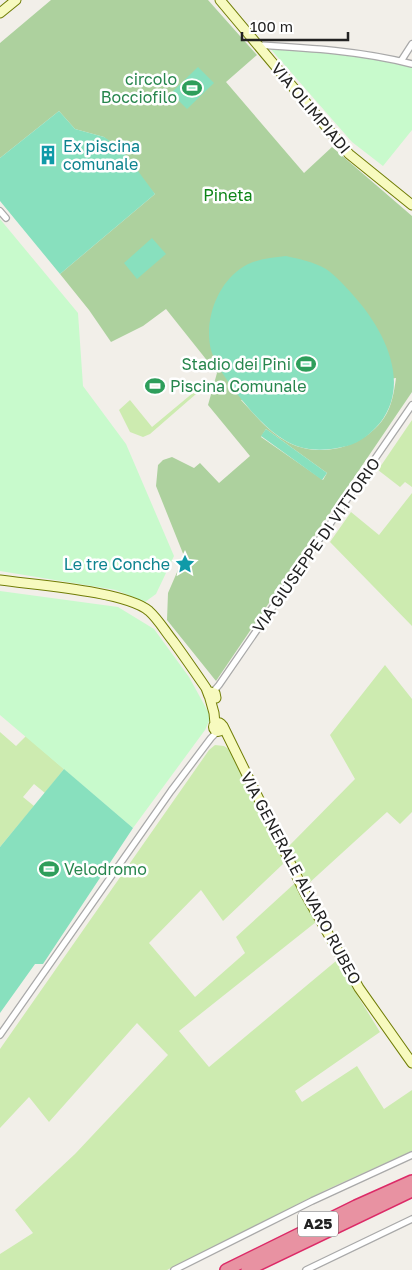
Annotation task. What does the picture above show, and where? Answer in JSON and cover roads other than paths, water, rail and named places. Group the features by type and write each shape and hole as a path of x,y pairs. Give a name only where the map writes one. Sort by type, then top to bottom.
{"highway":[{"name":"A25","path":"226,1270 356,1206 412,1181"},
{"name":"A25","path":"246,1270 412,1191"}],"street":[{"path":"0,14 16,0"},
{"name":"VIA OLIMPIADI","path":"220,0 349,154 412,205"},
{"path":"401,61 412,44"},
{"path":"258,45 338,50 412,64"},
{"path":"0,210 6,218"},
{"name":"VIA GIUSEPPE DI VITTORIO","path":"213,693 412,405"},
{"path":"0,580 100,594 127,600 141,606 157,620 213,693 218,712 217,729 171,791 0,1035"},
{"name":"VIA GENERALE ALVARO RUBEO","path":"217,729 229,740 306,895 354,980 412,1063"},
{"path":"174,1270 312,1200 412,1154"},
{"path":"306,1270 412,1219"}],"place":[{"name":"circolo Bocciofilo","path":"192,88"},
{"name":"Ex piscina comunale","path":"48,155"},
{"name":"Stadio dei Pini","path":"306,364"},
{"name":"Piscina Comunale","path":"155,386"},
{"name":"Le tre Conche","path":"185,564"},
{"name":"Velodromo","path":"49,869"}],"park label":[{"name":"Pineta","path":"228,195"}]}
